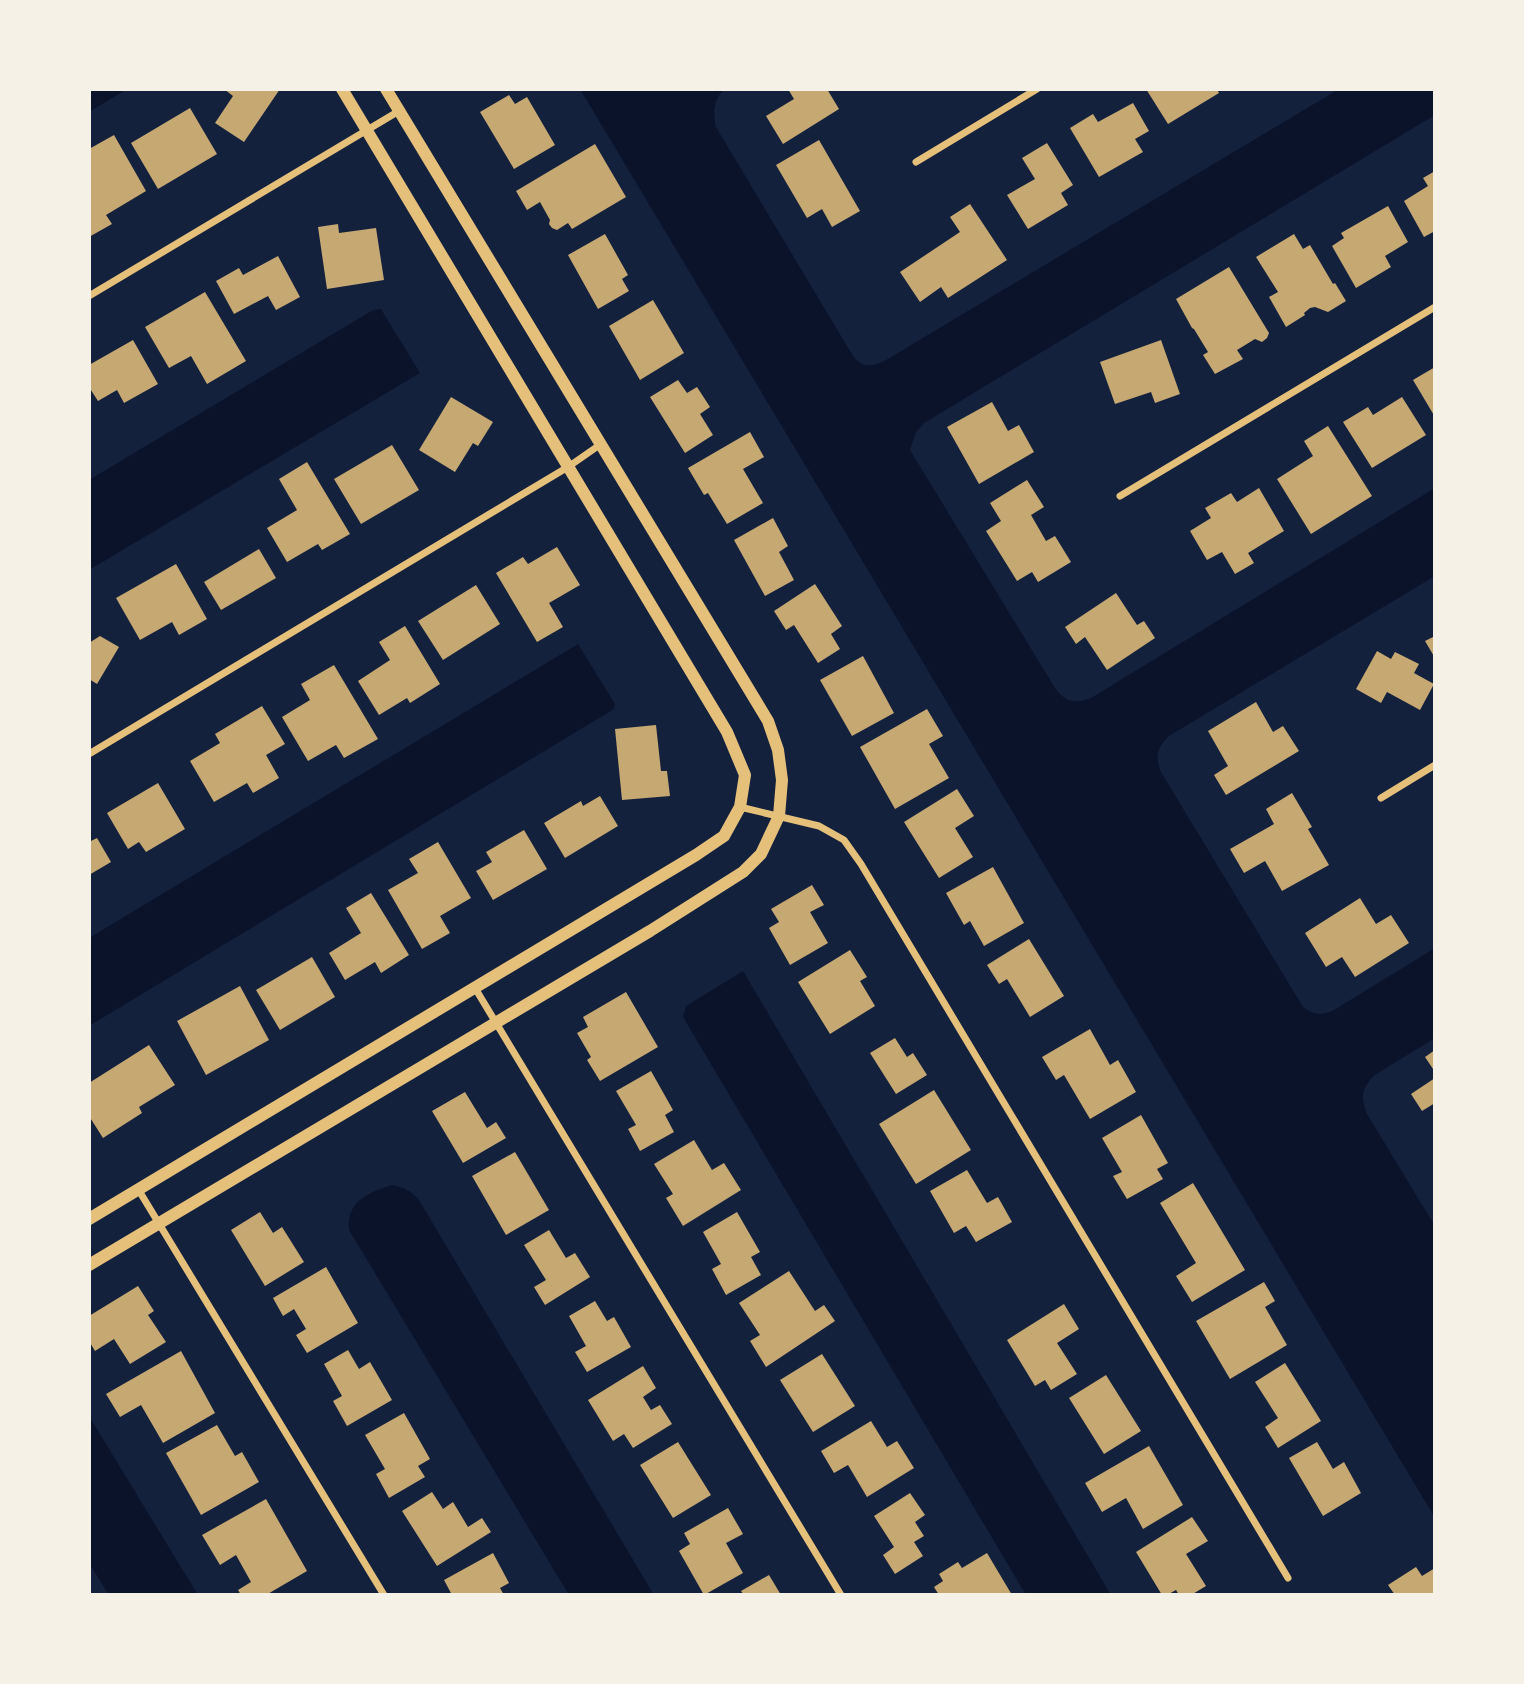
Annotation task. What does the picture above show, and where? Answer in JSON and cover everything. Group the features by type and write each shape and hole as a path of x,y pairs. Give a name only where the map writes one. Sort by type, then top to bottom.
{"street":[{"path":"89,1219 696,855 724,836 740,807 745,775 727,732 342,89"},
{"path":"89,1265 650,931 743,872 761,854 779,816 782,780 778,750 768,721 386,89"},
{"path":"916,162 1037,89"},
{"path":"89,296 399,111"},
{"path":"1120,496 1435,307"},
{"path":"89,754 568,467 601,444"},
{"path":"1381,798 1435,765"},
{"path":"740,807 819,825 844,840 861,864 1288,1577"},
{"path":"475,988 841,1595"},
{"path":"138,1189 384,1595"}],"water":[{"path":"89,89 127,89 89,112"},
{"path":"580,89 724,89 715,107 716,127 853,356 860,363 868,365 886,360 1339,89 1435,89 1435,115 924,423 916,432 910,450 1055,688 1067,699 1075,701 1091,698 1435,488 1435,576 1169,736 1160,748 1158,762 1161,772 1303,1007 1318,1014 1334,1010 1435,948 1435,1038 1375,1075 1365,1088 1363,1102 1367,1114 1435,1226 1435,1518"},
{"path":"381,309 420,373 89,570 89,480 373,310"},
{"path":"578,644 615,704 614,709 89,1026 89,938"},
{"path":"743,971 1111,1595 1026,1595 683,1017 686,1006"},
{"path":"392,1185 407,1190 419,1200 654,1595 569,1595 349,1230 349,1220 355,1205 367,1195"},
{"path":"89,1416 198,1595 109,1595 89,1563"}],"building":[{"path":"224,89 280,89 244,142 215,123 233,96"},
{"path":"788,89 827,89 839,109 783,144 766,116 794,99"},
{"path":"1146,89 1217,89 1219,93 1168,124"},
{"path":"509,95 515,104 527,97 555,145 514,169 480,112"},
{"path":"1133,103 1149,131 1135,139 1143,152 1099,177 1070,128 1093,114 1098,122"},
{"path":"190,108 217,154 158,189 131,143"},
{"path":"114,135 146,191 106,215 112,224 89,237 89,149"},
{"path":"819,140 860,211 832,227 822,209 807,218 776,165"},
{"path":"1047,143 1073,185 1061,193 1068,205 1028,229 1007,195 1035,179 1022,158"},
{"path":"595,144 626,197 572,229 568,223 557,230 552,228 540,202 527,210 516,191"},
{"path":"1435,171 1435,231 1424,237 1404,201 1428,186 1423,178"},
{"path":"970,204 1007,260 948,298 941,287 920,302 900,272 960,232 950,217"},
{"path":"1388,206 1408,242 1385,256 1391,267 1356,288 1332,246 1344,238 1341,233"},
{"path":"338,224 339,233 376,228 384,280 327,289 318,227"},
{"path":"605,234 628,275 622,279 629,291 598,309 568,255"},
{"path":"1294,234 1303,249 1310,245 1346,301 1328,312 1310,308 1305,315 1286,327 1269,297 1278,292 1256,257"},
{"path":"278,256 300,297 276,310 268,296 234,314 216,281 239,268 243,275"},
{"path":"1229,267 1269,333 1262,342 1255,339 1237,350 1243,359 1215,374 1203,355 1208,352 1176,299"},
{"path":"205,292 246,361 207,384 191,356 169,368 145,327"},
{"path":"653,300 684,353 640,380 609,326"},
{"path":"133,340 158,384 124,403 117,390 98,401 89,387 89,365"},
{"path":"1161,340 1180,394 1155,403 1151,392 1115,404 1100,362"},
{"path":"1435,367 1435,417 1413,380"},
{"path":"678,380 687,393 697,387 710,407 700,414 713,435 685,453 650,397"},
{"path":"451,397 493,422 478,446 473,443 455,472 419,450"},
{"path":"1402,397 1426,435 1372,468 1343,422 1368,407 1373,415"},
{"path":"992,402 1008,431 1019,425 1034,452 979,484 947,427"},
{"path":"1328,426 1372,496 1311,534 1277,479 1313,456 1304,441"},
{"path":"750,432 764,457 743,469 763,503 727,524 708,493 704,495 688,468"},
{"path":"392,445 419,490 361,524 334,479"},
{"path":"307,462 350,534 322,550 318,544 287,562 267,528 297,510 279,479"},
{"path":"1027,480 1044,507 1031,515 1046,541 1055,536 1071,562 1038,582 1032,572 1017,581 986,531 1001,521 990,503"},
{"path":"1259,488 1284,531 1248,553 1254,563 1235,574 1222,552 1207,560 1190,531 1211,518 1205,508 1231,493 1237,502"},
{"path":"773,518 788,546 779,552 794,580 765,596 734,540"},
{"path":"557,547 580,585 549,603 563,627 537,642 496,573 523,557 528,564"},
{"path":"259,549 276,578 221,610 204,582"},
{"path":"176,564 207,619 179,635 172,622 140,640 116,598"},
{"path":"815,584 842,626 831,634 840,649 818,663 794,625 786,630 774,611"},
{"path":"476,585 500,624 443,660 418,621"},
{"path":"1116,593 1137,625 1144,621 1155,638 1107,670 1085,637 1076,644 1065,627"},
{"path":"405,626 440,684 410,703 407,698 379,715 358,681 390,660 379,642"},
{"path":"100,636 119,647 97,684 89,679 89,643"},
{"path":"1435,636 1435,658 1425,641"},
{"path":"1377,651 1391,659 1395,652 1419,664 1414,673 1434,684 1420,710 1387,692 1381,703 1356,689"},
{"path":"863,656 894,713 852,736 820,680"},
{"path":"334,665 378,739 344,758 336,745 308,761 282,717 310,700 301,684"},
{"path":"1256,702 1273,732 1283,726 1299,751 1226,795 1214,775 1228,766 1208,731"},
{"path":"262,706 285,744 266,755 279,778 253,793 247,783 214,802 190,761 220,743 215,734"},
{"path":"927,709 943,736 929,744 949,778 895,809 860,747"},
{"path":"656,725 661,771 667,771 670,796 622,800 615,729"},
{"path":"158,783 185,829 146,852 139,842 128,849 107,813"},
{"path":"957,789 974,816 955,828 973,857 939,878 904,822"},
{"path":"1292,793 1312,827 1308,829 1329,865 1282,891 1265,861 1244,873 1230,849 1274,824 1266,809"},
{"path":"600,796 618,826 565,858 544,823 581,801 583,806"},
{"path":"524,830 547,869 493,900 476,871 492,862 486,852"},
{"path":"97,838 111,862 89,875 89,842"},
{"path":"438,842 471,898 440,916 450,933 422,949 388,890 418,873 409,859"},
{"path":"993,867 1024,923 984,946 970,921 964,925 946,893"},
{"path":"812,885 824,905 810,912 828,943 790,965 769,928 779,922 771,909"},
{"path":"371,893 409,955 381,973 375,962 345,980 329,953 361,933 346,908"},
{"path":"1360,898 1376,924 1391,915 1409,943 1355,977 1342,957 1326,967 1305,933"},
{"path":"1029,939 1064,996 1030,1017 1007,979 999,984 987,965"},
{"path":"850,950 867,977 860,981 875,1006 830,1034 798,982"},
{"path":"312,957 335,997 280,1030 256,990"},
{"path":"240,986 269,1040 206,1075 177,1021"},
{"path":"626,992 658,1047 600,1081 587,1060 591,1057 577,1033 588,1027 583,1017"},
{"path":"1090,1029 1110,1065 1118,1060 1136,1092 1090,1119 1064,1075 1056,1080 1042,1057"},
{"path":"895,1038 907,1057 913,1053 927,1075 896,1094 870,1053"},
{"path":"149,1045 175,1085 139,1107 142,1113 103,1138 89,1116 89,1083"},
{"path":"1435,1050 1435,1072 1425,1057"},
{"path":"651,1071 673,1110 665,1115 674,1132 640,1151 628,1129 636,1125 616,1091"},
{"path":"1435,1078 1435,1103 1422,1111 1411,1094"},
{"path":"934,1090 971,1150 916,1184 879,1124"},
{"path":"465,1092 487,1128 496,1122 506,1138 463,1163 432,1111"},
{"path":"1141,1115 1168,1163 1157,1169 1163,1179 1127,1199 1113,1176 1122,1172 1102,1138"},
{"path":"694,1140 712,1170 724,1163 741,1190 683,1226 666,1198 673,1194 654,1164"},
{"path":"515,1152 549,1210 506,1235 472,1176"},
{"path":"967,1170 987,1203 998,1197 1012,1222 976,1242 966,1226 954,1233 930,1191"},
{"path":"1193,1183 1245,1270 1192,1302 1176,1276 1196,1263 1160,1203"},
{"path":"260,1212 273,1233 282,1227 304,1262 265,1286 231,1230"},
{"path":"737,1212 760,1252 751,1257 761,1275 726,1295 712,1269 721,1264 703,1232"},
{"path":"549,1230 566,1258 575,1253 590,1277 545,1305 534,1287 546,1280 524,1245"},
{"path":"326,1267 358,1323 307,1353 296,1335 306,1329 294,1309 283,1316 273,1298"},
{"path":"789,1271 815,1311 824,1305 835,1321 766,1367 750,1341 760,1335 739,1303"},
{"path":"1264,1282 1275,1301 1265,1307 1287,1345 1230,1379 1196,1321"},
{"path":"138,1286 154,1311 148,1315 166,1342 130,1364 114,1339 95,1351 89,1341 89,1316"},
{"path":"595,1301 607,1321 614,1317 631,1347 587,1372 575,1352 586,1346 569,1316"},
{"path":"1064,1304 1079,1329 1057,1343 1077,1374 1051,1390 1045,1380 1035,1386 1007,1340"},
{"path":"348,1350 359,1369 370,1362 392,1400 347,1426 333,1401 342,1396 324,1364"},
{"path":"181,1351 215,1413 163,1443 141,1405 120,1417 106,1394"},
{"path":"822,1354 855,1406 813,1432 780,1380"},
{"path":"1285,1363 1321,1421 1278,1448 1265,1427 1278,1418 1255,1382"},
{"path":"643,1366 656,1388 643,1397 651,1410 660,1405 672,1424 633,1448 624,1434 613,1441 588,1400"},
{"path":"1106,1375 1141,1431 1104,1454 1069,1398"},
{"path":"404,1413 430,1459 418,1466 425,1477 389,1498 376,1474 385,1469 365,1435"},
{"path":"871,1421 887,1447 897,1441 914,1468 867,1497 848,1465 834,1473 821,1451"},
{"path":"217,1425 235,1456 242,1452 259,1482 201,1515 166,1453"},
{"path":"678,1442 711,1495 673,1518 640,1465"},
{"path":"1317,1442 1333,1469 1344,1462 1361,1493 1323,1516 1289,1458"},
{"path":"1149,1446 1183,1505 1143,1529 1126,1498 1102,1512 1085,1483"},
{"path":"432,1492 443,1509 453,1502 468,1527 482,1518 491,1532 437,1566 402,1511"},
{"path":"910,1493 925,1515 915,1522 924,1536 914,1542 923,1556 895,1574 883,1555 894,1547 874,1516"},
{"path":"266,1499 307,1571 266,1595 241,1595 238,1590 251,1582 236,1555 220,1565 202,1535"},
{"path":"728,1508 743,1534 726,1543 743,1573 704,1595 679,1551 690,1544 684,1533"},
{"path":"1192,1517 1208,1541 1186,1554 1206,1586 1191,1595 1179,1595 1176,1590 1162,1595 1136,1552"},
{"path":"493,1553 509,1583 500,1588 504,1595 452,1595 444,1580"},
{"path":"987,1553 1012,1595 939,1595 934,1587 943,1581 939,1574 958,1562 962,1568"},
{"path":"1416,1567 1422,1576 1435,1568 1435,1595 1395,1595 1388,1585"},
{"path":"769,1575 781,1595 744,1595 741,1591"}]}
